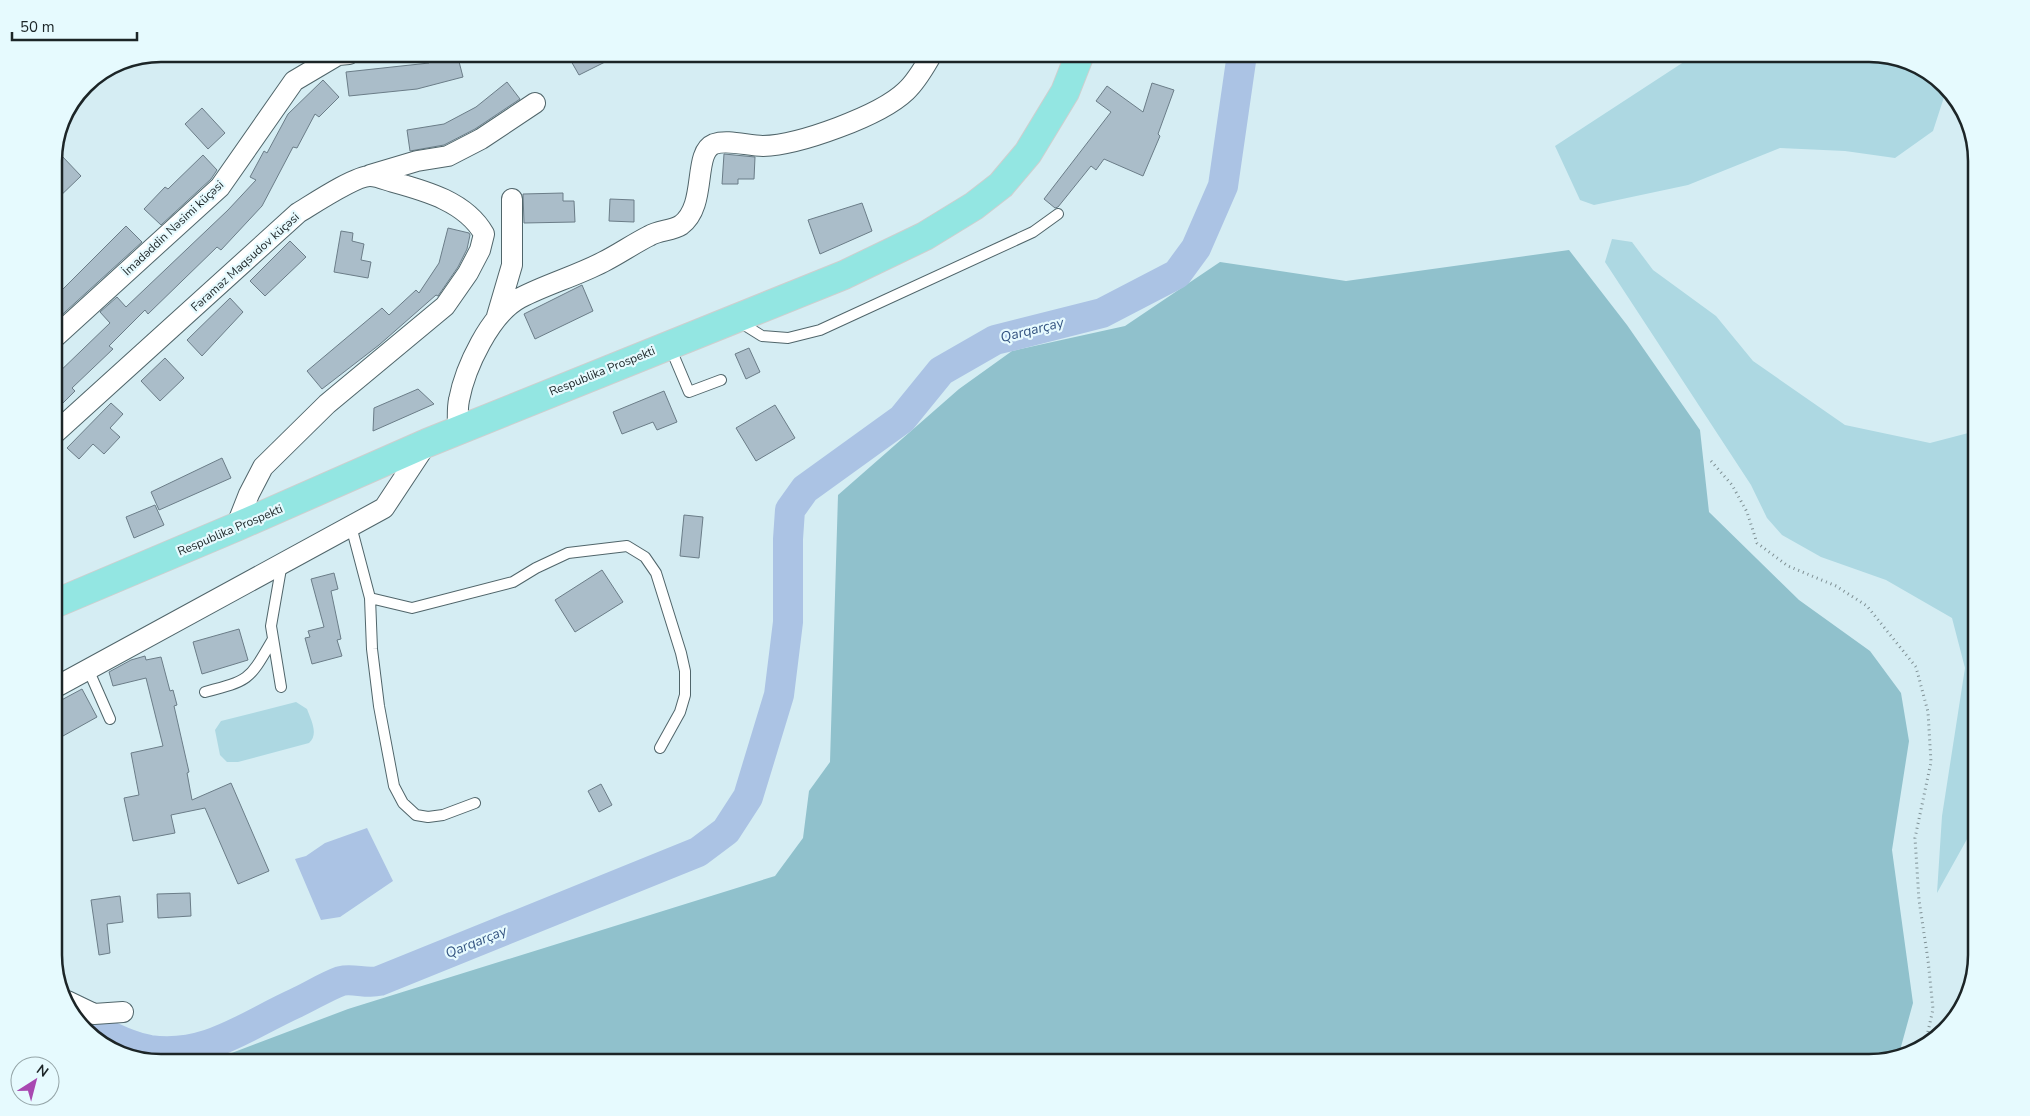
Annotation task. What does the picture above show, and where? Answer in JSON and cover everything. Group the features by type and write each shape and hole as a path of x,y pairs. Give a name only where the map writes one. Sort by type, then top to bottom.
{"main road":[{"name":"Respublika Prospekti","path":"63,600 458,430 732,318 844,275 925,236 974,206 1002,185 1028,153 1066,92 1077,62"}],"street":[{"name":"İmadəddin Nəsimi küçəsi","path":"63,330 220,187 294,81 325,63"},
{"path":"458,430 458,402 464,379 484,338 496,321 518,299 603,262 654,233 674,229 682,224 694,211 697,203 702,163 707,149 714,144 727,143 762,146 782,144 854,120 886,107 907,90 926,63"},
{"name":"Fəraməz Maqsudov küçəsi","path":"63,426 298,213 338,189 370,176 418,161 448,156 481,139 536,103"},
{"path":"236,527 249,494 263,467 334,398 445,306 468,273 480,250 484,234 477,221 459,207 435,195 370,176"},
{"path":"496,321 509,282 512,265 512,199"},
{"path":"63,683 384,508 427,443"},
{"path":"77,1006 94,1014 123,1012"}],"lane":[{"path":"732,318 762,336 788,338 820,330 1033,232 1058,214"},
{"path":"669,344 688,392 721,380"},
{"path":"351,526 370,598 372,649 379,706 394,786 403,803 416,814 428,817 443,815 475,803"},
{"path":"370,598 412,608 513,582 536,568 568,554 627,546 646,557 656,573 685,671 685,695 680,712 660,748"},
{"path":"281,687 271,626 283,562"},
{"path":"205,692 244,681 254,670 273,639"},
{"path":"88,669 110,719"}],"path":[{"path":"1711,461 1732,485 1747,512 1757,543 1788,566 1836,586 1866,606 1916,667 1928,712 1931,762 1915,838 1919,900 1933,1009 1927,1034"}],"shaded area":[{"path":"1684,62 1868,62 1888,64 1923,79 1944,97 1933,131 1895,158 1845,151 1780,148 1688,185 1594,205 1580,200 1555,146"},
{"path":"1612,239 1632,242 1653,270 1716,316 1753,361 1845,425 1930,443 1967,433 1968,838 1937,893 1942,816 1965,668 1952,618 1886,580 1821,557 1782,535 1767,518 1751,485 1605,262"},
{"path":"1569,250 1627,325 1700,430 1709,512 1799,600 1870,651 1901,693 1909,741 1892,850 1913,1003 1901,1048 1868,1054 229,1054 348,1009 775,876 803,838 809,791 830,762 838,495 959,389 1012,351 1125,326 1220,262 1346,281"},
{"path":"296,702 307,709 312,722 314,731 309,743 238,762 227,762 220,755 215,730 221,721"},
{"path":"367,828 393,881 340,917 321,920 295,859 306,856 325,843"}],"building":[{"path":"429,63 459,63 463,77 417,89 349,96 346,72"},
{"path":"572,63 604,63 579,75"},
{"path":"323,80 339,97 319,117 315,114 297,148 293,147 262,206 221,250 217,247 148,314 145,310 109,346 113,349 72,388 75,391 63,403 63,368 110,323 100,312 117,297 126,307 228,210 256,180 250,177 264,151 267,153 288,114"},
{"path":"507,82 520,99 475,129 444,145 410,151 407,130 444,124 476,107"},
{"path":"1152,83 1174,90 1158,134 1160,136 1143,176 1104,159 1096,170 1091,166 1058,207 1055,208 1044,199 1111,112 1096,101 1107,86 1143,112"},
{"path":"202,108 225,133 208,149 185,124"},
{"path":"724,154 755,157 754,179 738,179 738,184 722,184"},
{"path":"203,155 217,170 211,179 161,225 144,209 165,187 168,189"},
{"path":"63,157 81,176 63,193"},
{"path":"563,193 563,201 574,201 575,222 524,223 523,194"},
{"path":"610,199 634,200 634,222 609,221"},
{"path":"862,203 872,231 820,254 808,220"},
{"path":"126,226 142,242 63,314 63,289"},
{"path":"448,228 469,233 470,235 467,249 458,267 438,296 436,295 379,345 322,389 307,371 382,308 389,315 416,290 419,293 439,263"},
{"path":"341,231 353,233 352,241 364,244 361,260 371,262 368,278 334,272"},
{"path":"290,241 306,257 265,296 250,281"},
{"path":"582,285 593,311 535,339 524,314"},
{"path":"230,298 243,312 202,356 187,340"},
{"path":"749,348 760,372 746,379 735,354"},
{"path":"165,358 184,378 160,401 141,381"},
{"path":"418,389 434,404 373,431 374,408"},
{"path":"664,391 677,422 657,430 653,422 622,434 613,412"},
{"path":"111,403 123,414 110,428 120,437 104,454 93,444 79,459 67,448"},
{"path":"775,405 795,438 756,461 736,428"},
{"path":"222,458 231,478 159,510 151,492"},
{"path":"155,505 164,525 134,538 126,517"},
{"path":"684,515 703,517 699,558 680,556"},
{"path":"602,570 623,602 575,632 555,600"},
{"path":"334,573 338,589 331,591 341,639 337,640 342,656 312,664 305,638 310,637 308,631 324,627 311,579"},
{"path":"239,629 248,660 202,674 193,642"},
{"path":"145,656 146,660 161,657 170,691 173,690 177,705 174,706 189,772 187,773 192,800 231,783 269,871 238,884 205,808 171,815 175,833 133,841 124,798 139,795 131,753 163,746 146,678 113,686 109,672 131,660"},
{"path":"82,689 97,717 63,736 63,699"},
{"path":"601,784 612,805 599,812 588,791"},
{"path":"190,893 191,916 158,918 157,894"},
{"path":"120,896 123,922 107,924 110,953 99,955 91,900"}],"waterway":[{"name":"Qarqarçay","path":"97,1030 124,1042 150,1050 171,1051 190,1049 208,1044 243,1030 341,981 379,981 698,852 726,831 748,797 779,695 788,622 790,510 805,489 902,419 941,371 995,340 1102,313 1177,274 1196,248 1223,186 1241,62"}]}
